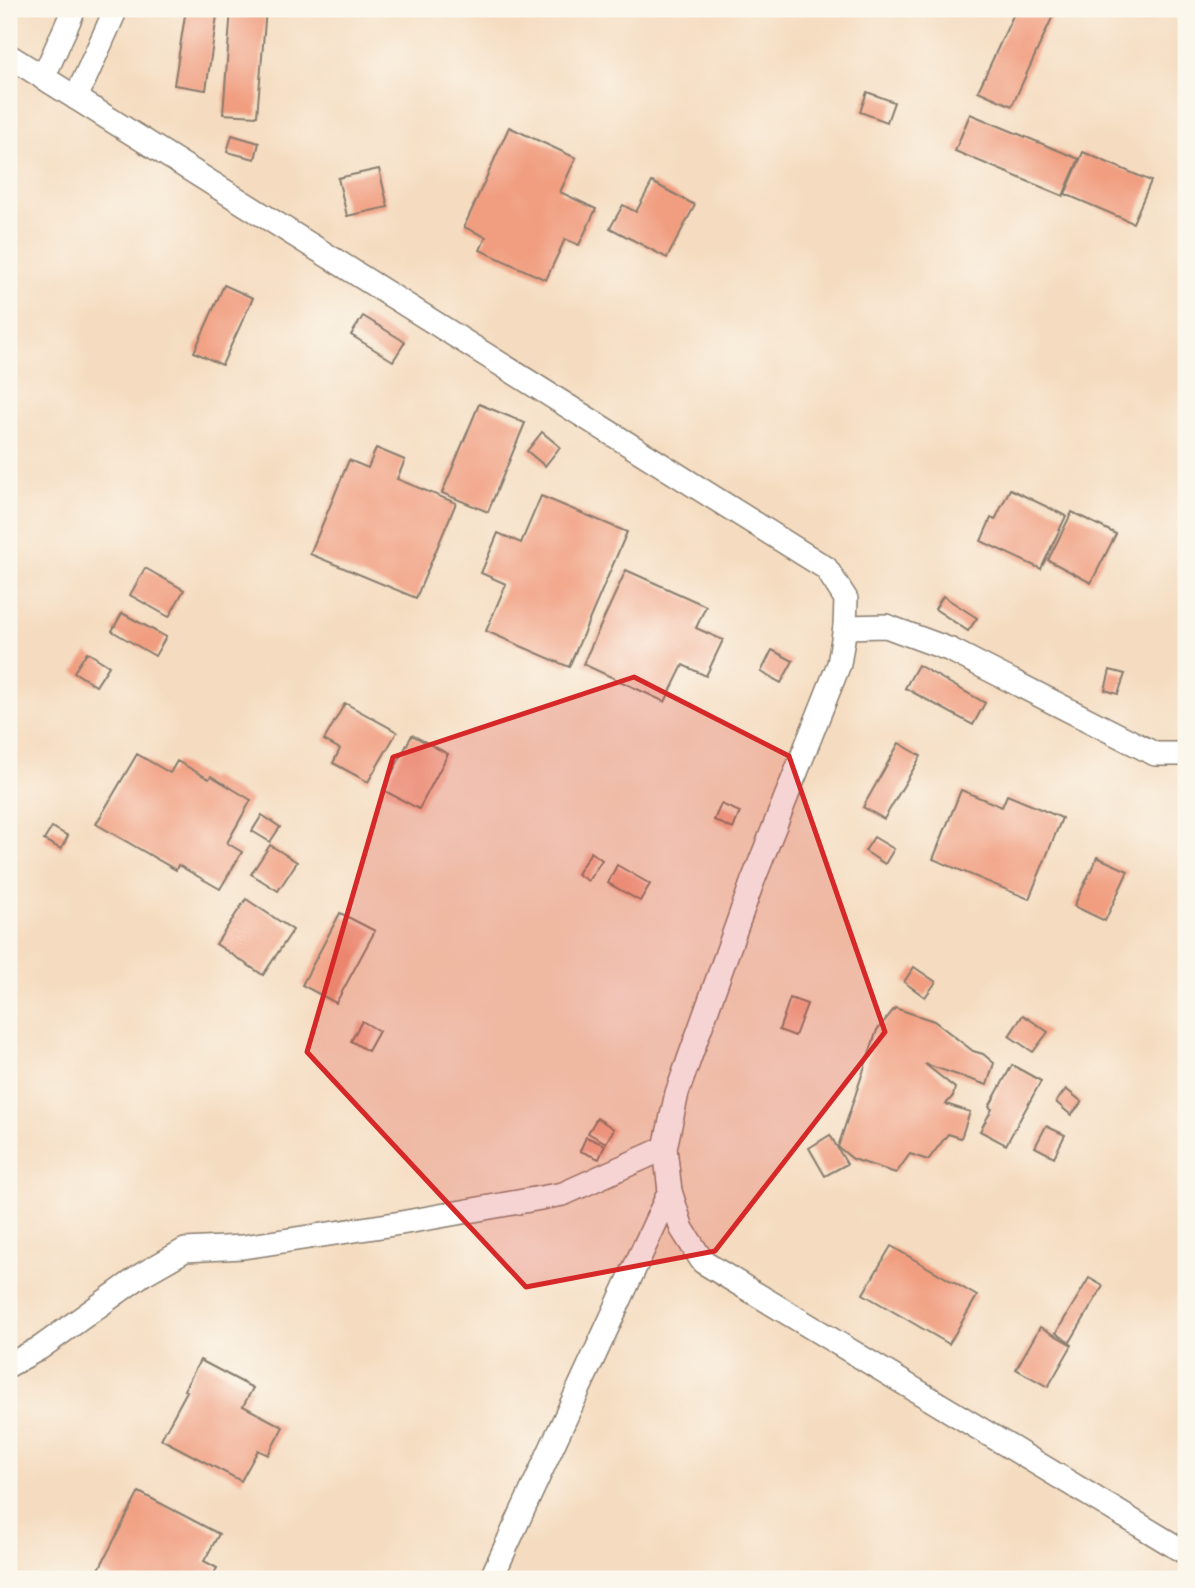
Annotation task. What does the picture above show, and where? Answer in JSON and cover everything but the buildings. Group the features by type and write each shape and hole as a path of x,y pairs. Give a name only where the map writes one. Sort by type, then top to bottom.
{"street":[{"path":"43,78 74,9"},
{"path":"76,98 116,9"},
{"path":"9,56 826,568 846,599 839,664 747,896 677,1093 665,1148 670,1191 682,1229 703,1262 1186,1553"},
{"path":"845,627 886,626 938,645 1017,682 1154,754 1186,754"},
{"path":"9,1365 40,1348 143,1274 185,1250 243,1247 563,1194 665,1148"},
{"path":"491,1579 670,1191"}],"highlighted area":[{"path":"634,677 789,756 885,1032 715,1251 526,1287 307,1052 393,757"}]}
